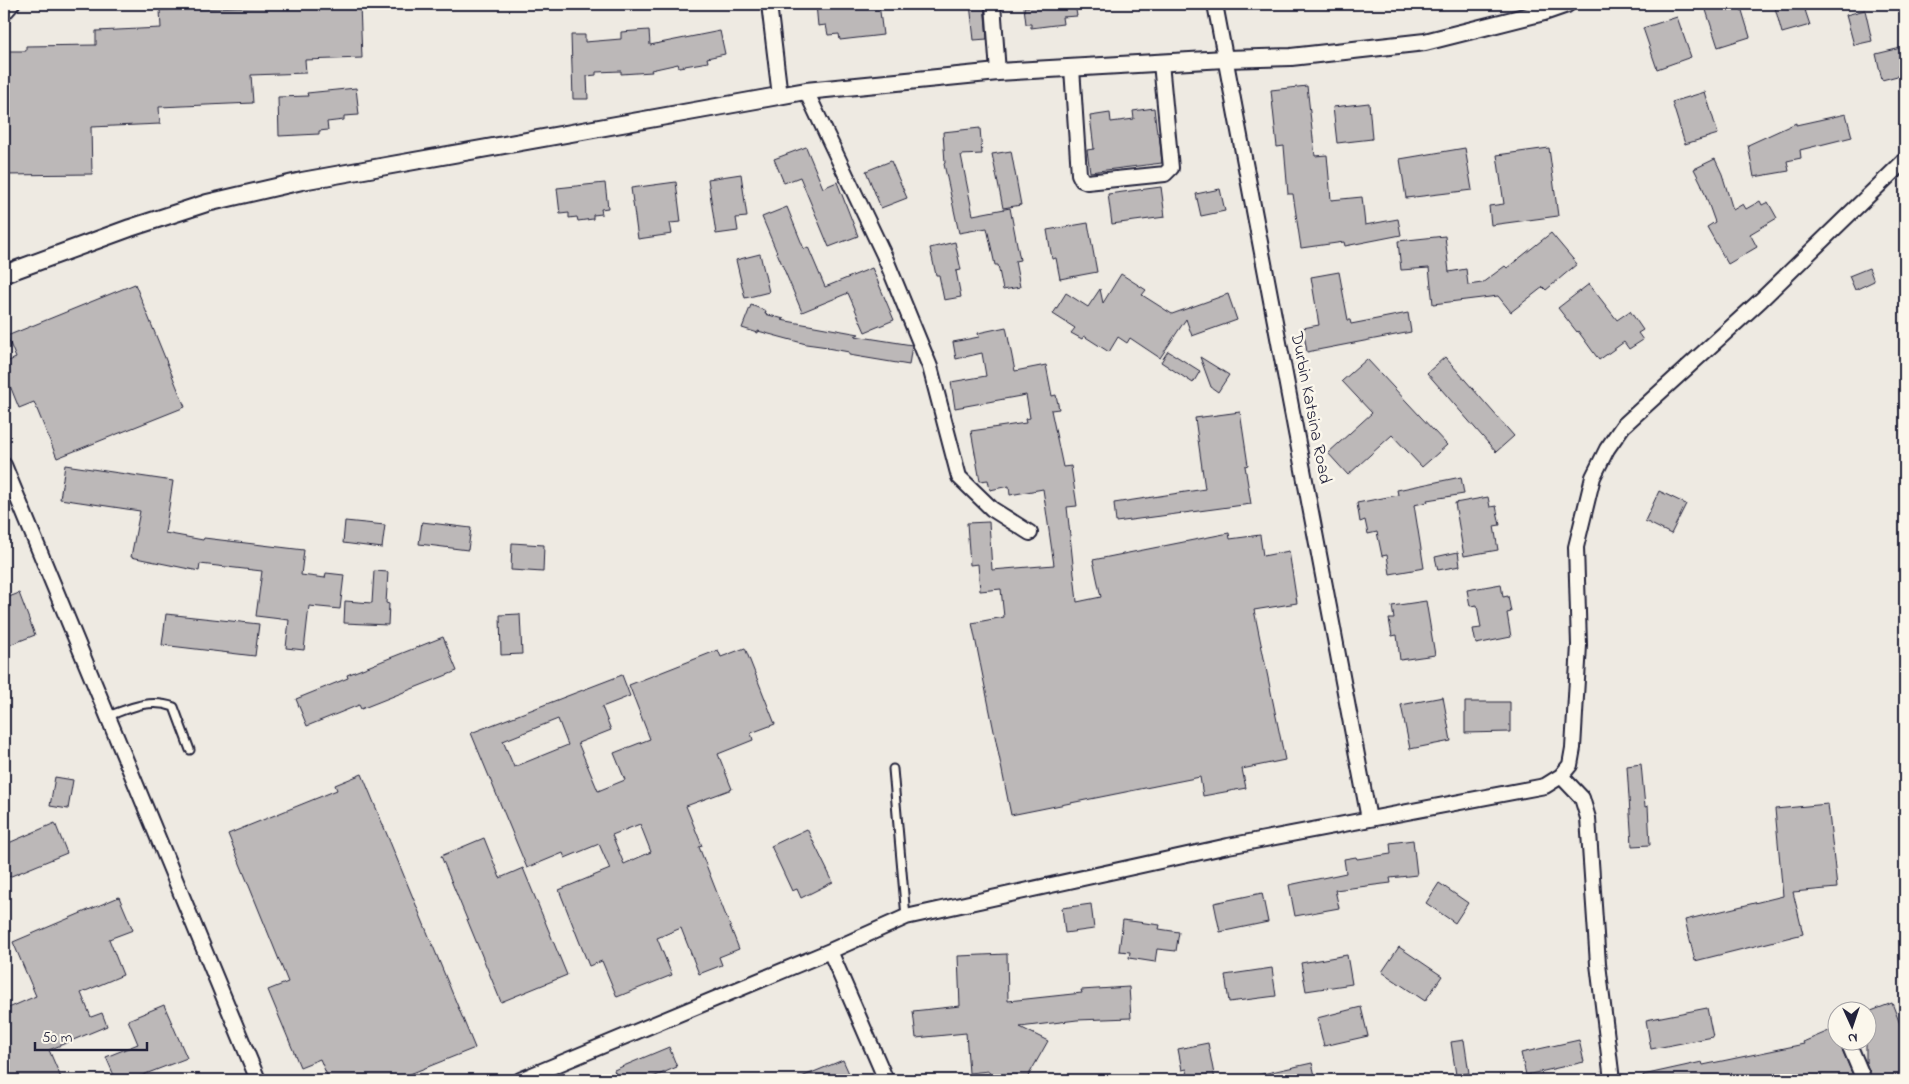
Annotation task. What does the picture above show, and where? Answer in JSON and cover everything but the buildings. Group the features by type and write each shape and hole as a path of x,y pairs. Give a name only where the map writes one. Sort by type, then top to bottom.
{"street":[{"path":"4,13 12,4"},
{"path":"769,4 780,96"},
{"path":"993,4 998,72"},
{"name":"Durbin Katsina Road","path":"1215,4 1368,819"},
{"path":"4,274 130,228 207,203 302,181 806,91 998,72 1290,57 1425,42 1544,12 1567,4"},
{"path":"1072,68 1078,174 1082,180 1087,182 1166,174 1171,168 1161,63"},
{"path":"806,91 884,255 930,367 958,477 992,509 1030,533"},
{"path":"520,1080 830,951 906,917 1228,846 1545,786 1562,776 1570,765 1573,748 1579,645 1576,547 1593,477 1607,449 1623,426 1761,300 1905,160"},
{"path":"4,465 258,1080"},
{"path":"1562,776 1582,798 1588,818 1598,964 1612,1080"},
{"path":"830,951 886,1080"},
{"path":"1852,1052 1864,1080"}],"lane":[{"path":"108,716 150,702 174,706 190,750"},
{"path":"893,768 906,917"}]}
